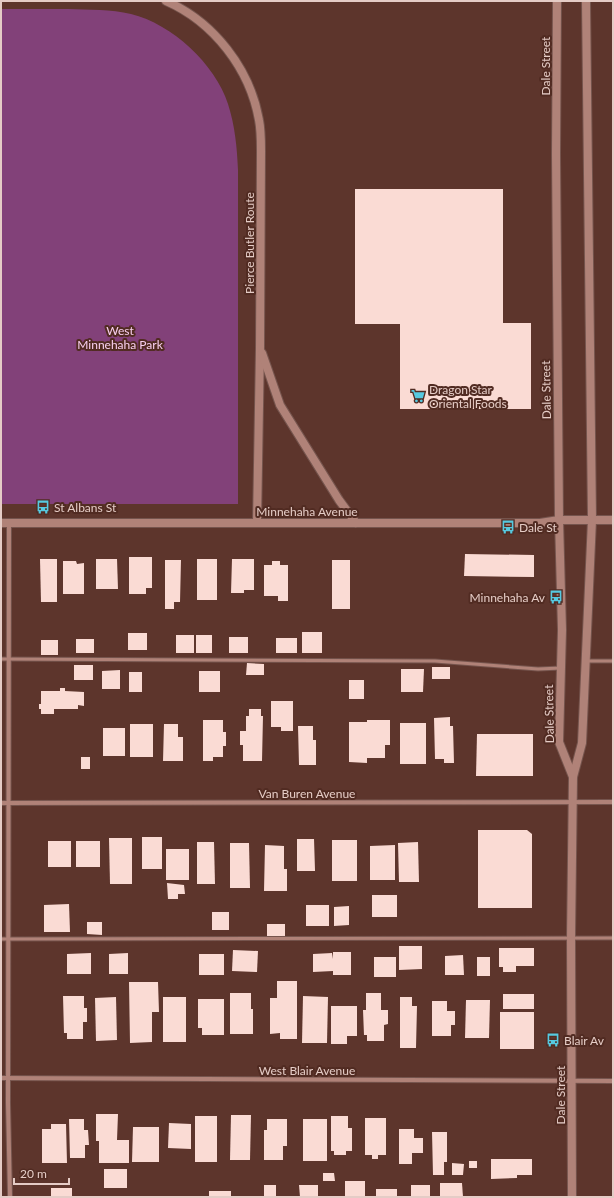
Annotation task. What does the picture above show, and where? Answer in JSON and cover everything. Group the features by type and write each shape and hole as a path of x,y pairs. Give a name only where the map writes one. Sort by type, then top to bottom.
{"main road":[{"name":"Pierce Butler Route","path":"166,1 186,12 208,28 226,47 239,64 252,94 259,120 262,151 257,522"},
{"name":"Dale Street","path":"557,1 556,154 559,520 562,630 559,742 573,777"},
{"name":"Dale Street","path":"572,1197 572,803 573,777 582,743 592,520 586,1"},
{"path":"260,348 280,405 338,500 356,523"},
{"name":"Minnehaha Avenue","path":"5,523 257,522 540,524 559,520 613,520"}],"street":[{"path":"5,523 8,659 8,1078 10,1197"},
{"name":"Van Buren Avenue","path":"1,803 613,802"},
{"name":"West Blair Avenue","path":"1,1078 613,1081"}],"lane":[{"path":"1,659 434,661 538,669 561,668"},
{"path":"586,661 613,661"},
{"path":"1,939 613,938"}],"green space":[{"name":"West Minnehaha Park","path":"1,9 108,10 123,12 146,19 176,36 190,48 213,74 222,89 228,104 234,128 238,170 238,504 1,504"}],"building":[{"path":"355,189 503,189 503,323 531,323 531,409 400,409 400,324 355,324"},
{"path":"465,554 534,555 534,577 464,576"},
{"path":"129,557 152,557 152,588 146,588 146,594 129,594"},
{"path":"40,559 57,559 57,602 41,602"},
{"path":"96,559 117,559 118,589 96,589"},
{"path":"197,559 217,559 217,600 197,600"},
{"path":"232,559 254,559 254,590 244,590 244,593 231,593"},
{"path":"165,560 181,560 180,602 174,602 174,609 165,609"},
{"path":"332,560 350,560 350,609 332,609"},
{"path":"63,561 76,561 77,564 84,563 84,594 63,594"},
{"path":"272,561 280,561 280,565 288,565 288,601 278,601 278,596 264,596 264,565 272,565"},
{"path":"302,632 322,632 322,653 302,653"},
{"path":"128,633 147,633 147,650 128,650"},
{"path":"176,635 194,635 194,653 176,653"},
{"path":"196,635 212,635 212,653 196,653"},
{"path":"229,637 248,637 248,653 229,653"},
{"path":"276,638 297,638 297,653 276,653"},
{"path":"76,639 94,639 94,653 76,653"},
{"path":"41,640 58,640 58,655 41,655"},
{"path":"247,663 264,664 264,675 246,675"},
{"path":"74,665 93,665 93,680 74,680"},
{"path":"432,667 450,667 450,679 432,679"},
{"path":"401,669 424,669 423,692 401,692"},
{"path":"120,670 120,689 102,689 102,671"},
{"path":"199,671 220,671 220,692 199,692"},
{"path":"129,672 142,672 142,692 129,692"},
{"path":"349,680 364,680 364,699 349,699"},
{"path":"60,688 65,688 65,691 84,692 84,706 78,705 78,709 54,709 54,714 41,714 39,704 41,704 41,691 60,691"},
{"path":"271,701 293,701 293,731 281,731 281,727 271,727"},
{"path":"249,709 261,709 261,716 263,716 262,761 243,761 243,745 240,745 240,731 246,731 246,716 249,716"},
{"path":"450,717 450,726 453,726 454,763 444,763 444,759 435,759 434,718"},
{"path":"203,720 223,720 223,732 226,732 226,746 223,746 223,757 213,757 213,761 203,761"},
{"path":"367,720 390,720 390,745 385,745 385,758 367,758 367,763 349,762 349,722 367,722"},
{"path":"400,723 426,723 426,764 400,764"},
{"path":"130,724 153,724 153,757 130,757"},
{"path":"164,724 178,724 178,737 183,737 183,761 163,761"},
{"path":"298,726 313,726 313,740 316,740 316,765 299,765"},
{"path":"103,728 125,728 125,756 103,756"},
{"path":"477,734 533,734 533,776 476,776"},
{"path":"81,757 90,757 90,769 81,769"},
{"path":"478,830 527,830 532,834 532,908 478,908"},
{"path":"142,837 162,837 162,869 142,869"},
{"path":"109,838 132,838 132,884 110,884"},
{"path":"297,839 314,839 315,871 297,871"},
{"path":"332,840 357,840 357,881 332,881"},
{"path":"48,841 71,841 71,867 48,867"},
{"path":"76,841 100,841 100,867 76,867"},
{"path":"197,842 214,842 215,884 197,884"},
{"path":"418,842 419,882 399,882 398,843"},
{"path":"230,843 249,843 250,888 230,888"},
{"path":"265,845 284,846 284,869 287,869 287,891 264,891"},
{"path":"395,845 395,880 370,880 370,846"},
{"path":"166,849 189,849 189,880 166,880"},
{"path":"167,883 184,885 185,894 178,894 178,899 168,899"},
{"path":"372,895 397,895 397,917 372,917"},
{"path":"69,904 70,932 44,932 44,905"},
{"path":"306,905 329,905 329,926 306,926"},
{"path":"349,906 349,925 334,926 334,907"},
{"path":"212,912 229,912 229,930 212,930"},
{"path":"87,922 102,922 102,935 87,934"},
{"path":"267,924 285,924 285,937 267,937"},
{"path":"399,946 422,946 422,969 399,970"},
{"path":"499,948 534,948 534,966 516,966 516,972 503,972 503,967 499,967"},
{"path":"233,950 258,951 257,972 232,971"},
{"path":"333,952 351,952 351,975 333,975 333,971 313,972 313,954 332,953 333,959"},
{"path":"91,953 91,974 67,974 67,954"},
{"path":"128,953 128,974 109,974 109,954"},
{"path":"199,954 224,954 224,975 199,975"},
{"path":"463,955 464,975 445,975 445,956"},
{"path":"374,957 396,957 396,977 374,977"},
{"path":"477,957 490,957 490,976 477,976"},
{"path":"277,981 297,981 297,1039 280,1039 280,1033 270,1034 270,998 277,998"},
{"path":"129,982 158,982 159,1012 152,1012 152,1042 130,1043"},
{"path":"230,993 251,993 251,1009 253,1009 253,1034 230,1034"},
{"path":"366,993 381,993 381,1010 388,1010 388,1024 384,1025 384,1041 367,1041 367,1035 364,1035 363,1010 366,1010"},
{"path":"503,994 534,994 534,1009 503,1009"},
{"path":"63,996 84,996 84,1008 87,1008 87,1022 83,1022 83,1039 67,1039 67,1033 64,1033"},
{"path":"303,996 328,997 327,1043 302,1043"},
{"path":"116,997 117,1040 96,1041 95,998"},
{"path":"163,997 186,997 186,1042 163,1042"},
{"path":"400,997 412,997 412,1006 417,1006 416,1048 400,1048"},
{"path":"198,999 224,999 224,1035 202,1035 202,1028 198,1028"},
{"path":"466,1000 490,1000 489,1038 465,1038"},
{"path":"432,1001 447,1001 447,1011 455,1011 455,1025 451,1025 451,1036 432,1036"},
{"path":"331,1006 357,1006 357,1036 347,1036 347,1044 331,1044"},
{"path":"500,1012 534,1012 534,1049 500,1049"},
{"path":"96,1114 118,1114 117,1140 129,1140 129,1163 99,1163 99,1141 96,1141"},
{"path":"231,1115 251,1115 250,1160 230,1160"},
{"path":"195,1116 217,1116 217,1162 195,1162"},
{"path":"331,1116 348,1116 348,1128 352,1128 352,1151 346,1151 346,1155 334,1155 334,1151 331,1151"},
{"path":"365,1118 386,1118 386,1155 378,1155 378,1159 372,1159 372,1155 365,1155"},
{"path":"69,1119 84,1119 84,1130 88,1130 89,1145 85,1145 85,1158 70,1158"},
{"path":"267,1119 287,1119 287,1146 283,1146 283,1160 264,1160 264,1130 267,1130"},
{"path":"303,1119 327,1119 327,1161 303,1161"},
{"path":"169,1123 191,1124 191,1149 168,1148"},
{"path":"51,1124 66,1124 67,1163 42,1163 42,1129 51,1129"},
{"path":"133,1127 159,1127 159,1162 132,1162"},
{"path":"399,1129 414,1129 414,1138 423,1138 423,1153 412,1153 412,1164 399,1164"},
{"path":"432,1132 447,1132 447,1162 444,1162 444,1175 433,1175"},
{"path":"491,1159 532,1159 532,1175 517,1175 517,1178 491,1179"},
{"path":"469,1161 477,1161 477,1168 469,1168"},
{"path":"452,1163 464,1164 463,1175 452,1175"},
{"path":"104,1169 127,1169 127,1188 104,1188"},
{"path":"323,1173 334,1173 335,1181 323,1181"},
{"path":"345,1181 365,1181 365,1197 345,1197"},
{"path":"440,1183 462,1183 463,1197 440,1197"},
{"path":"264,1185 276,1185 276,1197 264,1197"},
{"path":"299,1185 318,1185 318,1197 300,1197"},
{"path":"411,1185 430,1185 430,1197 411,1197"},
{"path":"51,1188 72,1188 72,1197 51,1197"},
{"path":"376,1189 397,1189 397,1197 376,1197"},
{"path":"209,1191 231,1191 231,1197 209,1197"}],"place":[{"name":"Dragon Star Oriental Foods","path":"418,396"},
{"name":"St Albans St","path":"43,507"},
{"name":"Dale St","path":"508,527"},
{"name":"Minnehaha Av","path":"556,597"},
{"name":"Blair Av","path":"553,1040"}]}
